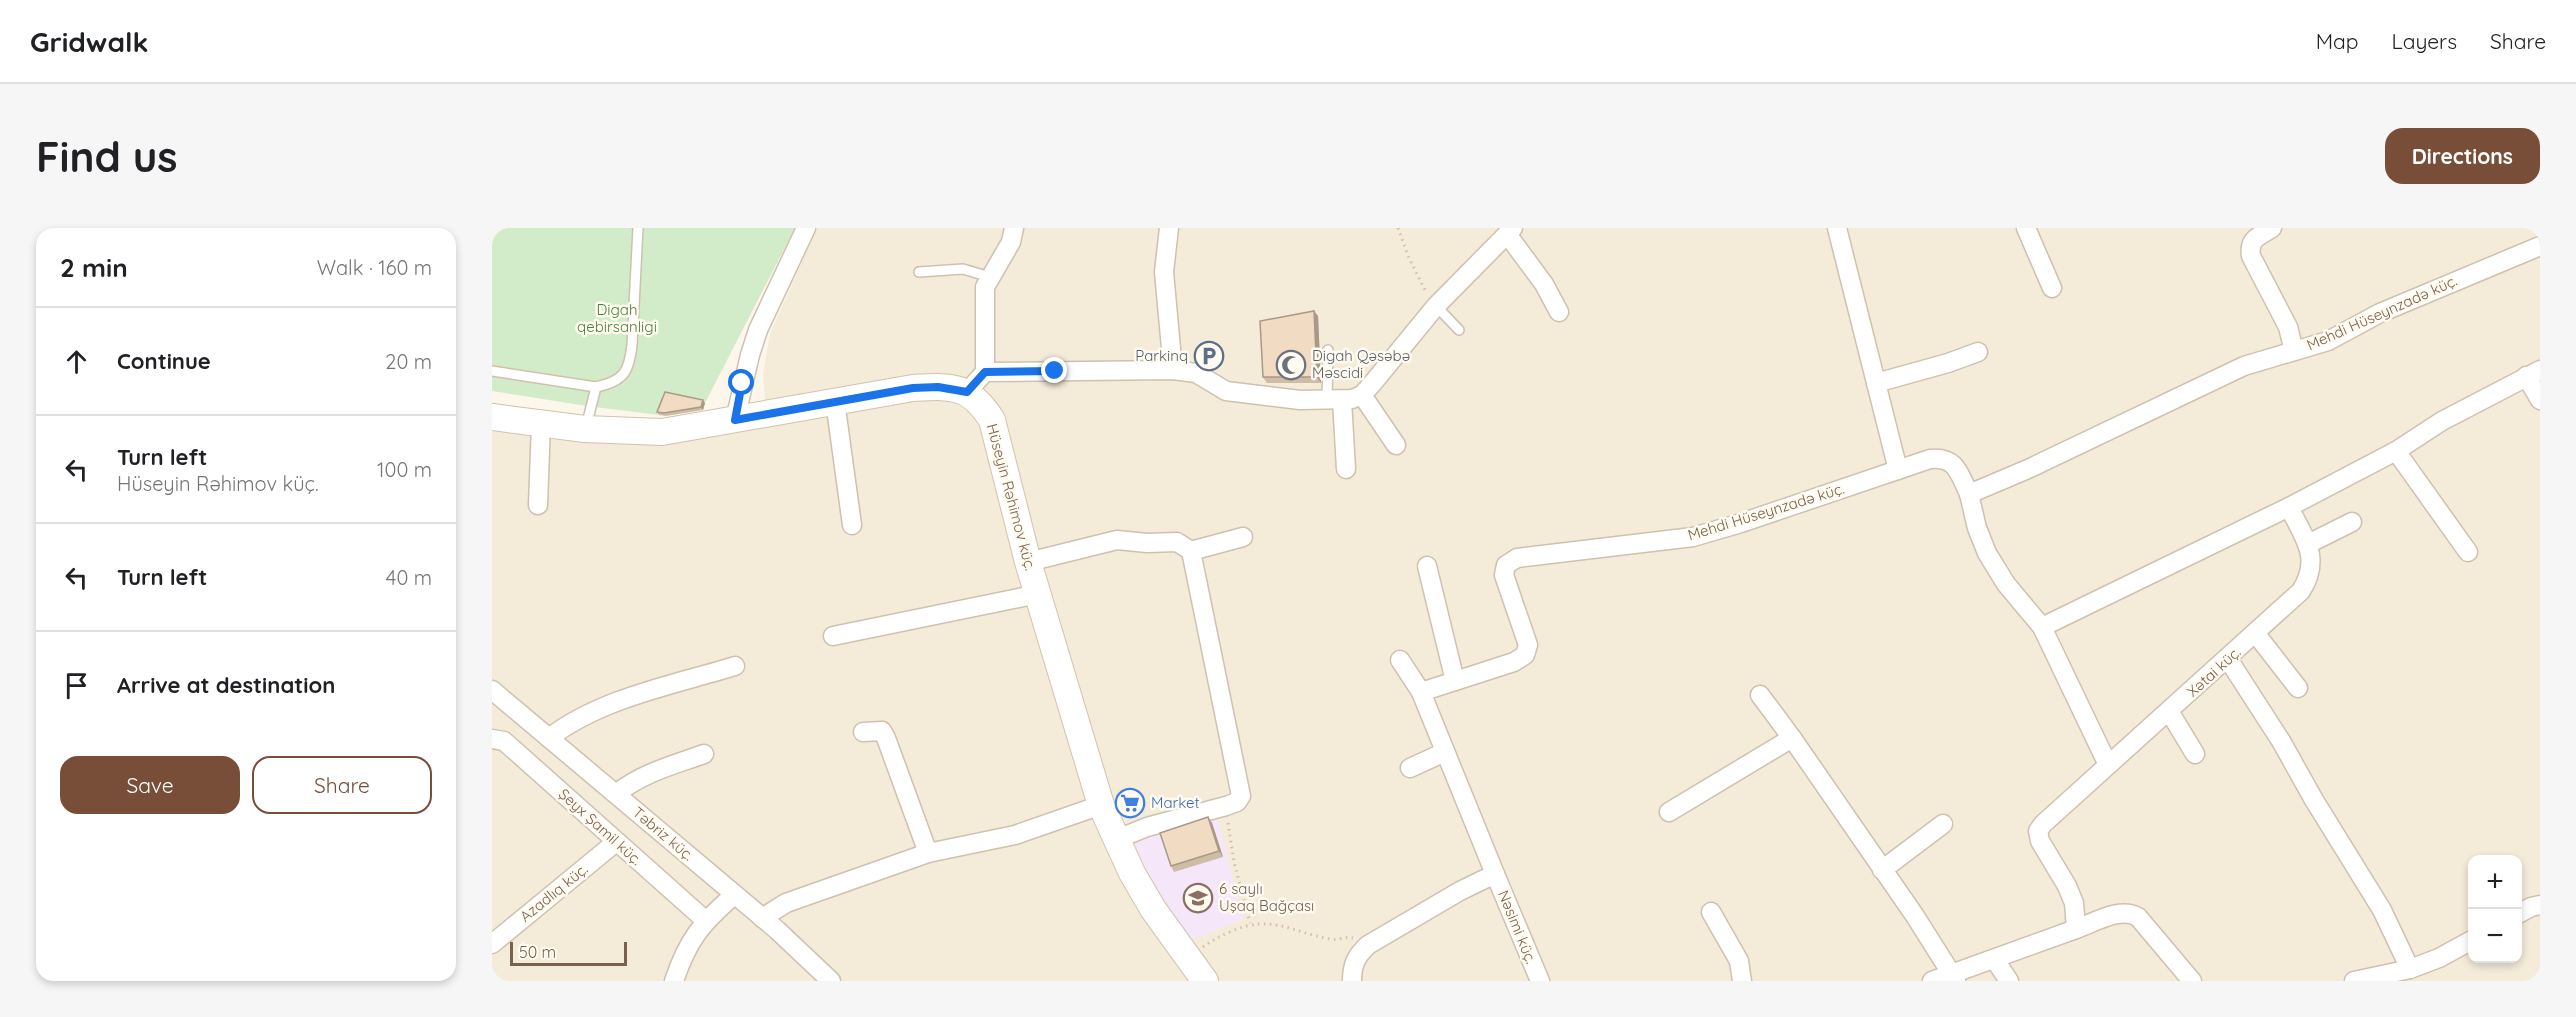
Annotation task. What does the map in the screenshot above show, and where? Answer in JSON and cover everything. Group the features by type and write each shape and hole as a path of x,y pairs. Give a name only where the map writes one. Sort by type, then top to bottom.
{"main road":[{"path":"492,417 585,429 662,432 913,388 938,387 967,392"},
{"name":"Hüseyin Rəhimov küç.","path":"967,392 981,402 992,420 1028,562 1101,804 1115,840 1153,909 1205,981"}],"street":[{"path":"735,420 758,330 806,228"},
{"path":"967,392 985,372 983,297 990,277 1011,242 1014,228"},
{"path":"1169,228 1164,272 1173,370"},
{"path":"1837,228 1898,470"},
{"path":"2026,228 2052,288"},
{"path":"2272,228 2252,240 2249,247 2251,256 2288,327 2294,351"},
{"path":"985,372 1173,370 1196,373 1226,392 1289,399 1335,400 1362,395 1436,306 1510,231 1559,312"},
{"name":"Mehdi Hüseynzadə küç.","path":"1422,692 1514,662 1525,655 1528,645 1504,575 1506,565 1517,558 1693,537 1942,457 1953,463 1969,494 2028,469 2244,366 2328,340 2380,313 2540,246"},
{"path":"1876,383 1948,363 1978,352"},
{"path":"2043,627 2289,507 2396,451 2442,422 2533,373 2540,400"},
{"path":"1362,395 1396,445"},
{"path":"1335,400 1346,469"},
{"path":"835,401 852,525"},
{"path":"538,505 541,423"},
{"path":"2396,451 2468,552"},
{"path":"1969,494 1977,528 1996,570 2043,627 2108,765"},
{"name":"Xətai küç.","path":"2076,929 2073,903 2067,886 2040,841 2038,831 2043,824 2301,591 2310,578 2312,565 2308,544 2289,507"},
{"path":"2308,544 2352,522"},
{"path":"1191,551 1243,537"},
{"path":"1028,562 1117,540 1147,543 1177,542 1191,551 1240,781 1241,796 1237,802 1226,806 1147,827 1115,840"},
{"path":"1427,566 1455,681"},
{"path":"833,636 1038,594"},
{"path":"2256,634 2298,688"},
{"path":"2228,659 2281,741 2314,800 2382,910 2410,969"},
{"path":"1352,981 1353,965 1357,956 1368,945 1460,891 1495,874 1422,692 1400,660"},
{"path":"549,738 568,723 595,709 735,666"},
{"name":"Təbriz küç.","path":"492,690 762,918 831,981"},
{"path":"1760,695 1792,738 1954,977"},
{"path":"2169,711 2195,754"},
{"path":"863,732 882,731 886,738 928,854"},
{"path":"1669,812 1792,738"},
{"name":"Şeyx Şamil küç.","path":"492,739 504,741 705,920"},
{"path":"1410,768 1445,752"},
{"path":"616,794 631,782 648,773 704,754"},
{"path":"762,918 786,903 928,854 1015,835 1101,804"},
{"path":"1882,870 1943,824"},
{"name":"Azadlıq küç.","path":"492,944 616,842"},
{"name":"Nəsimi küç.","path":"1495,874 1540,981"},
{"path":"674,981 684,950 705,920 734,895"},
{"path":"2522,912 2540,905"},
{"path":"1712,912 1739,961 1742,981"},
{"path":"1932,981 1954,977 2122,912 2138,917 2192,981"},
{"path":"2354,981 2410,969 2439,958 2468,942"},
{"path":"1995,960 2008,981"}],"lane":[{"path":"492,371 596,387 618,380 627,371 630,362 638,228"},
{"path":"919,272 963,269 990,277"},
{"path":"1436,306 1459,330"},
{"path":"1328,350 1335,400"},
{"path":"585,429 596,387"}],"path":[{"path":"1398,228 1420,284 1436,306"},
{"path":"1226,806 1234,861 1250,923"},
{"path":"1188,959 1212,940 1250,923 1264,922 1334,940 1348,937 1368,945"}],"shaded area":[{"path":"817,228 2540,228 2540,981 492,981 492,424 634,444 666,442 767,425 763,374 770,334"},
{"name":"6 saylı Uşaq Bağçası","path":"1217,815 1243,919 1186,942 1146,877 1134,840"}],"green space":[{"name":"Digah qebirsanligi","path":"492,228 795,228 705,403 667,395 659,415 492,391"}],"building":[{"path":"1314,311 1317,377 1263,377 1260,321"},
{"path":"665,392 703,400 701,407 657,412"},
{"path":"1208,817 1219,851 1171,866 1160,833"}],"place":[{"name":"Parkinq","path":"1209,356"},
{"name":"Digah Qəsəbə Məscidi","path":"1291,365"},
{"name":"Market","path":"1130,803"},
{"name":"6 saylı Uşaq Bağçası","path":"1198,898"}],"route":[{"path":"742,383 735,420 913,388 953,388 967,392 985,372 1055,371"}]}
